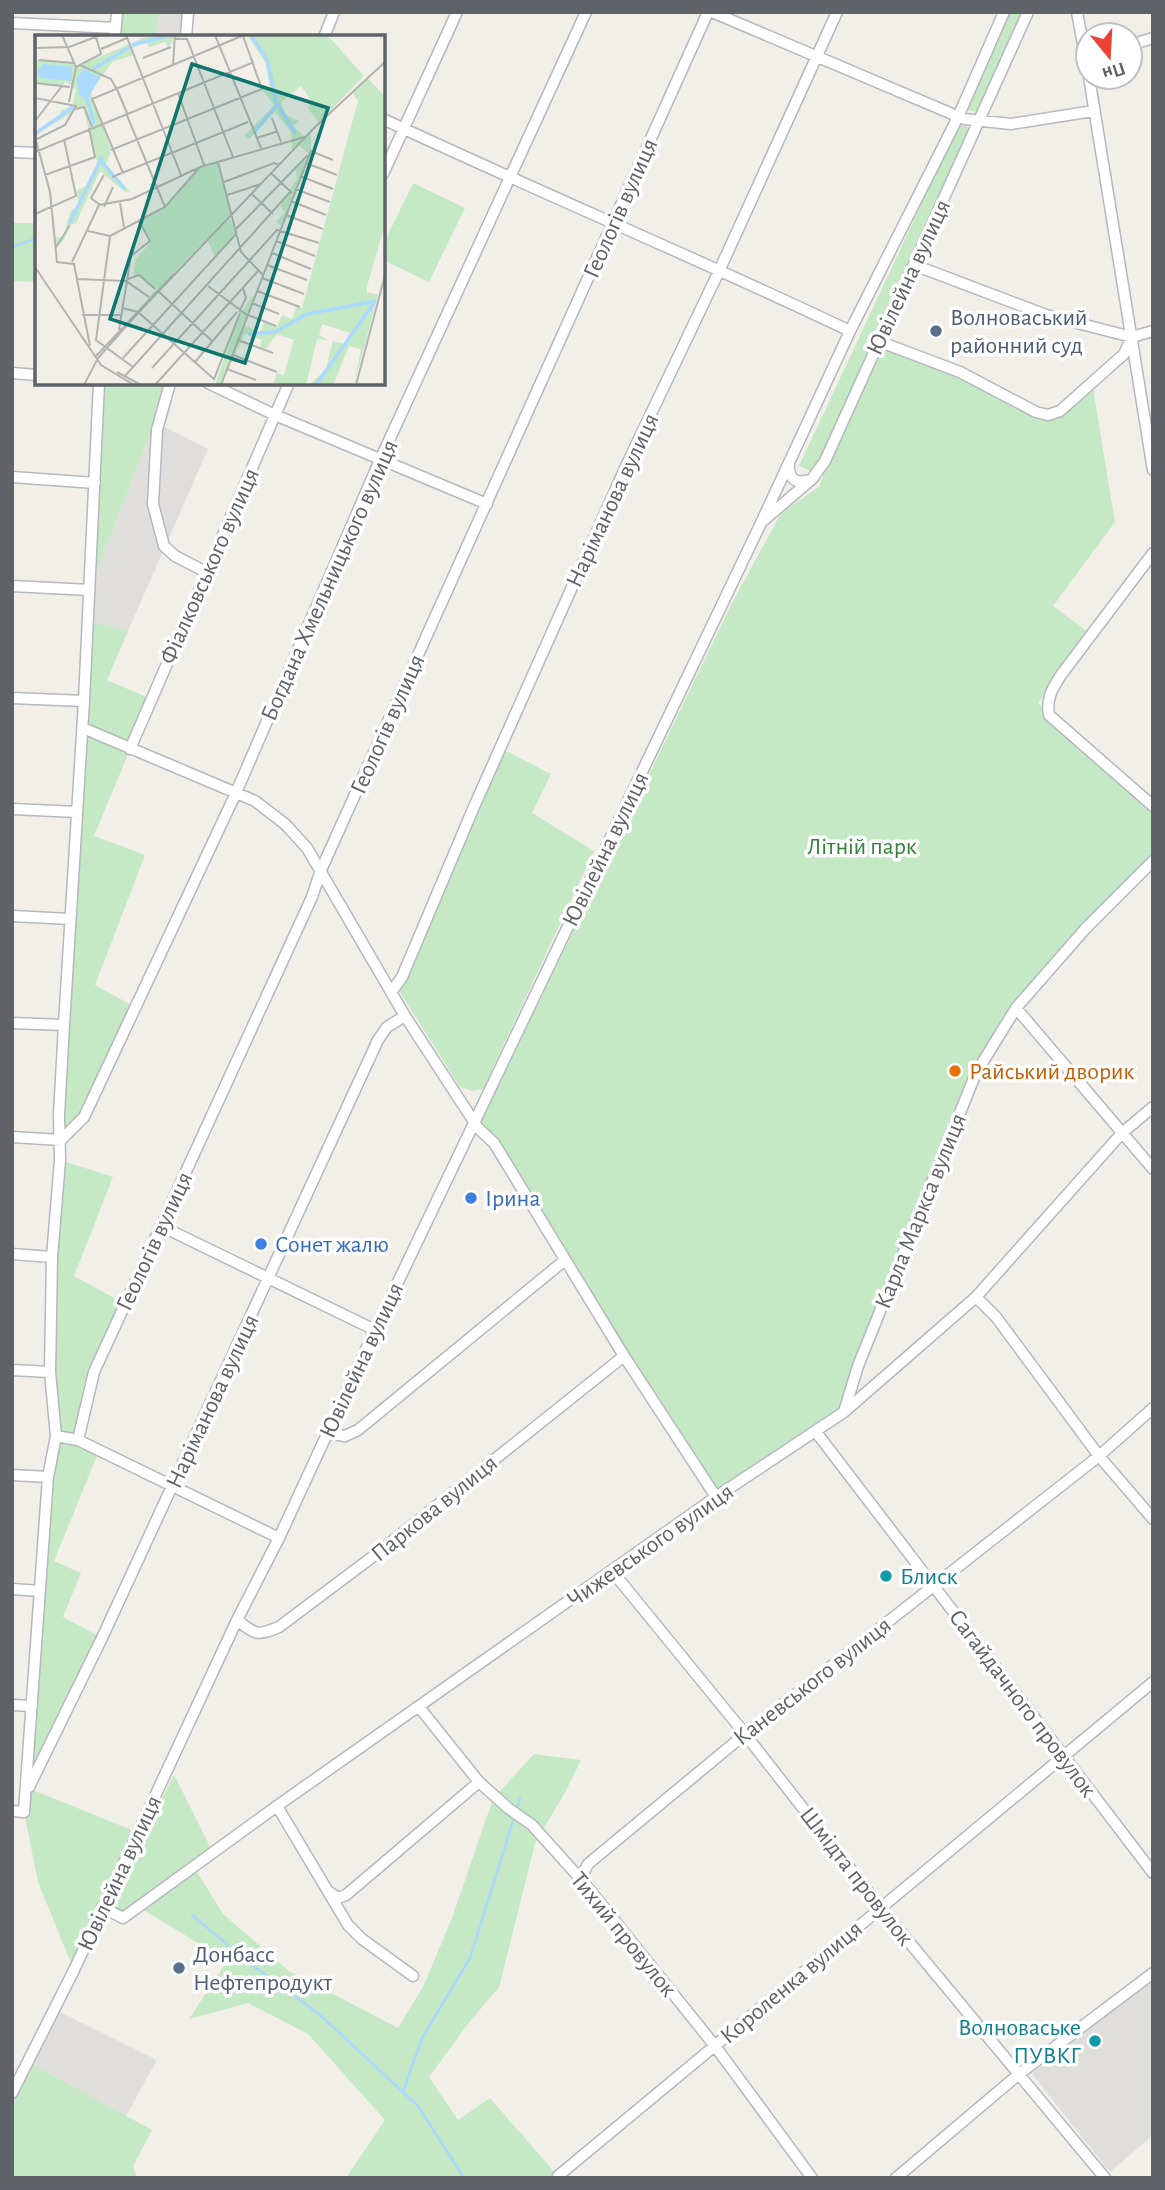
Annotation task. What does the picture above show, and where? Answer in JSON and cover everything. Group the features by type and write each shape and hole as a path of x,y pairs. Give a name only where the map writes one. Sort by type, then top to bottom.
{"street":[{"path":"12,23 116,33 117,12"},
{"path":"186,35 188,12"},
{"path":"325,35 334,12"},
{"path":"385,170 457,12"},
{"name":"Богдана Хмельницького вулиця","path":"61,1140 84,1117 235,795 380,460 512,178 586,12"},
{"path":"710,12 958,117 1011,124 1093,111"},
{"name":"Геологів вулиця","path":"78,1440 94,1372 312,897 321,870 710,12"},
{"name":"Наріманова вулиця","path":"392,991 402,977 478,797 627,464 720,269 837,12"},
{"name":"Ювілейна вулиця","path":"12,2093 237,1620 279,1538 375,1330 850,331 958,117 1004,12"},
{"name":"Ювілейна вулиця","path":"761,523 812,479 825,461 1028,12"},
{"path":"1091,91 1153,470"},
{"path":"385,120 614,225 720,269 850,331"},
{"path":"12,152 35,153"},
{"path":"914,265 1046,315 1132,337 1153,331"},
{"path":"878,341 960,372 1019,405 1048,415 1059,411 1124,354 1132,337"},
{"path":"12,373 35,375"},
{"path":"12,1811 24,1812 48,1477 56,1436 50,1372 52,1256 61,1140 64,1026 83,727 99,385"},
{"path":"169,385 157,430 153,504 164,546 175,556 208,573"},
{"path":"212,385 275,415 487,504"},
{"name":"Фіалковського вулиця","path":"130,749 288,385"},
{"path":"789,460 788,472 794,481 800,483 812,479"},
{"path":"12,477 95,483"},
{"path":"1153,554 1050,692 1047,705 1049,715 1153,806"},
{"path":"12,586 89,590"},
{"path":"12,698 84,701"},
{"path":"83,727 235,795 255,801 285,824 307,848 405,1016 474,1122 494,1143 624,1356 716,1497"},
{"path":"12,809 77,813"},
{"name":"Карла Маркса вулиця","path":"844,1412 858,1366 976,1073 1016,1008 1086,928 1153,861"},
{"path":"12,916 70,919"},
{"path":"1016,1008 1153,1169"},
{"name":"Наріманова вулиця","path":"26,1794 102,1638 378,1040 387,1027 405,1016"},
{"path":"12,1023 64,1026"},
{"name":"Чижевського вулиця","path":"102,1907 123,1918 716,1497 844,1412 976,1297 1122,1133 1153,1107"},
{"path":"12,1137 61,1140"},
{"path":"161,1226 375,1330"},
{"path":"12,1254 52,1256"},
{"path":"327,1433 345,1436 358,1430 565,1260"},
{"path":"976,1297 996,1317 1099,1456 1153,1519"},
{"name":"Паркова вулиця","path":"237,1620 254,1634 279,1626 375,1555 624,1356"},
{"path":"12,1370 50,1372"},
{"name":"Каневського вулиця","path":"585,1884 583,1874 589,1864 745,1734 1099,1456 1153,1408"},
{"name":"Сагайдачного провулок","path":"817,1432 1153,1873"},
{"path":"56,1436 78,1440 279,1538"},
{"path":"12,1475 48,1477"},
{"name":"Шмідта провулок","path":"612,1571 745,1734 880,1907 1105,2178"},
{"path":"12,1589 40,1591"},
{"name":"Короленка вулиця","path":"559,2177 1153,1682"},
{"path":"12,1705 32,1706"},
{"name":"Тихий провулок","path":"419,1707 479,1782 532,1825 585,1884 715,2046 812,2178"},
{"path":"328,1891 338,1898 346,1895 479,1782"},
{"path":"277,1807 348,1925 362,1939 413,1976"},
{"path":"896,2178 1019,2074 1153,1973"}],"shaded area":[{"path":"158,12 188,12 186,35 156,35"},
{"path":"155,422 208,449 128,631 88,621 89,590"},
{"path":"1153,1975 1153,2135 1110,2172 1032,2074"},
{"path":"58,2011 157,2060 126,2116 32,2064"}],"green space":[{"path":"117,12 158,12 156,35 115,35"},
{"path":"1009,12 1025,12 980,112 964,110"},
{"path":"958,126 975,127 817,474 799,466"},
{"path":"413,183 465,208 429,282 385,261 385,241"},
{"path":"12,223 35,223 35,282 12,281"},
{"name":"Літній парк","path":"882,348 960,372 1048,415 1092,382 1115,522 1053,606 1092,635 1038,703 1153,806 1153,861 1016,1008 976,1073 844,1412 716,1497 544,1223 478,1128 732,603 781,513 819,487 828,462"},
{"path":"99,385 164,385 155,422 89,590"},
{"path":"88,621 128,631 107,680 151,699 94,836 145,855 95,985 135,1007 84,1117 61,1140"},
{"path":"504,750 551,774 532,813 594,851 483,1089 472,1091 460,1087 398,989 406,981"},
{"path":"60,1160 113,1177 74,1276 125,1304 94,1372 78,1440 99,1451 54,1561 81,1573 63,1617 102,1638 33,1790 134,1831 71,1963 38,1882 24,1812 56,1436 50,1372"},
{"path":"534,1754 581,1760 535,1843 499,1987 429,2077 458,2120 490,2098 558,2176 346,2178 385,2120 308,2034 248,2003 189,2019 227,1961 139,1907 123,1918 106,1908 174,1775 213,1853 194,1867 223,1914 289,1971 398,2028 424,1985 452,1918 493,1799"},
{"path":"32,2064 152,2130 133,2166 137,2178 12,2178 12,2103"}],"waterway":[{"path":"12,247 35,239"},
{"path":"516,1811 520,1798"},
{"path":"403,2092 422,2038 470,1958 514,1818"},
{"path":"192,1915 248,1962 319,2014 418,2106 464,2178"}],"place":[{"name":"Волноваський районний суд","path":"936,331"},
{"name":"Райський дворик","path":"955,1071"},
{"name":"Ірина","path":"471,1198"},
{"name":"Сонет жалю","path":"261,1244"},
{"name":"Блиск","path":"886,1576"},
{"name":"Донбасс Нефтепродукт","path":"179,1968"},
{"name":"Волноваське ПУВКГ","path":"1095,2041"}]}
